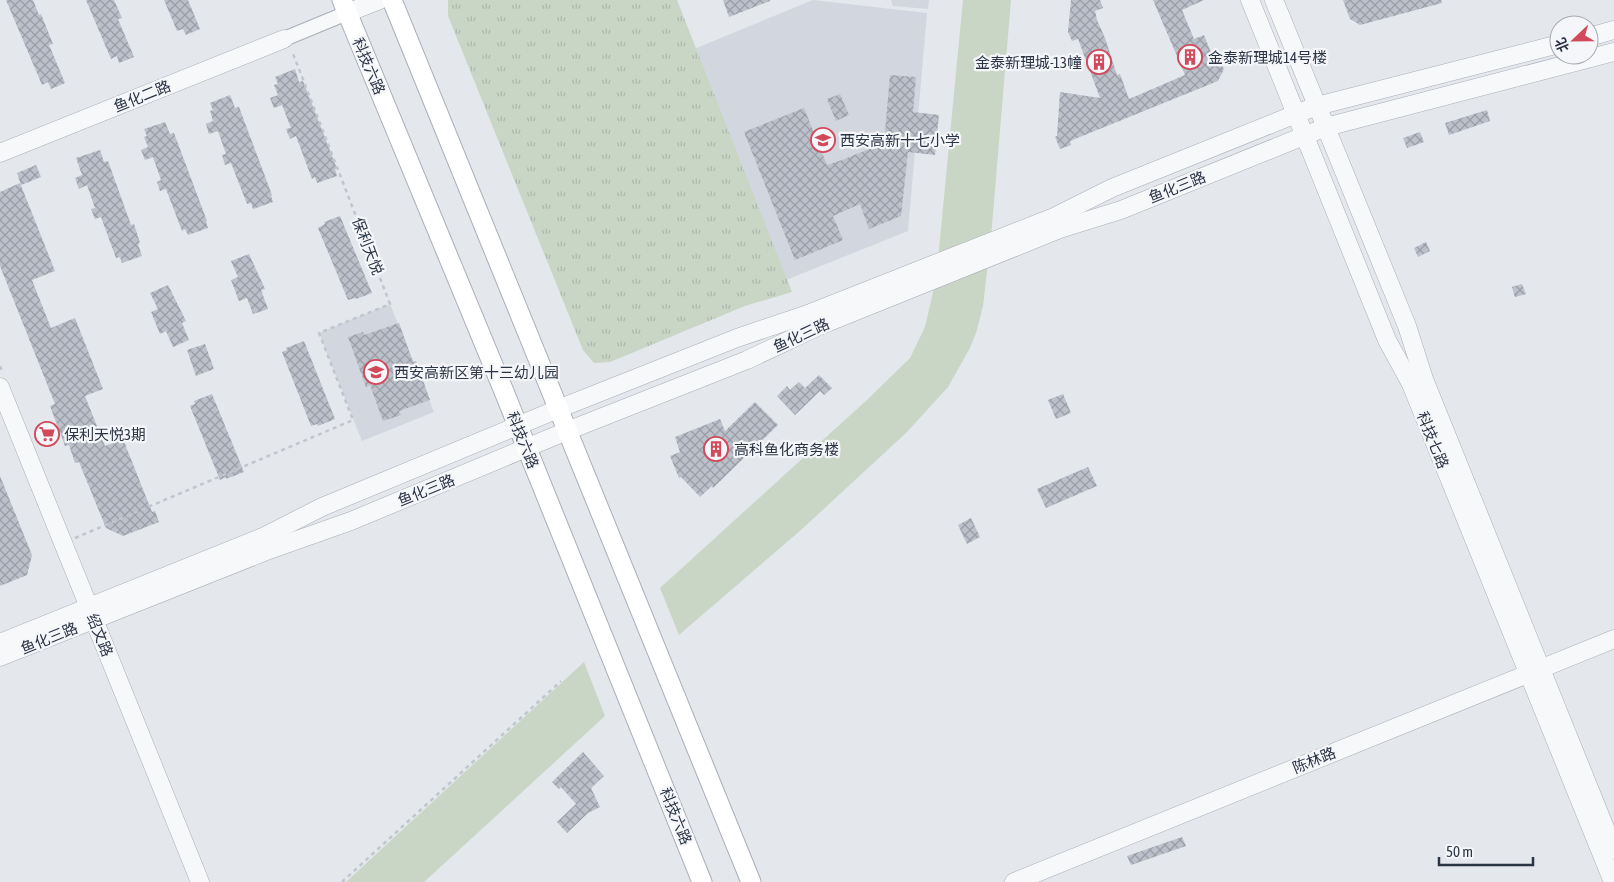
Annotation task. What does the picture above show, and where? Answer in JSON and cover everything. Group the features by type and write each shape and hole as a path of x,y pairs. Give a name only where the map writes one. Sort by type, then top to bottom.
{"main road":[{"path":"392,0 752,882"},
{"name":"科技六路","path":"344,7 518,427 702,882"}],"street":[{"path":"287,43 344,7 380,0"},
{"name":"科技七路","path":"1250,0 1387,340 1411,384 1534,671 1614,850"},
{"name":"科技七路","path":"1274,0 1407,326 1424,379 1613,882"},
{"path":"1599,34 1614,30"},
{"name":"鱼化二路","path":"0,153 287,43"},
{"name":"鱼化三路","path":"0,657 265,536 322,507 558,409 737,338 805,314 1054,217 1112,188 1296,114 1317,106 1549,47"},
{"name":"鱼化三路","path":"0,643 92,614 351,521 567,431 747,360 820,326 1051,232 1121,210 1304,135 1374,114 1614,52"},
{"path":"1368,93 1374,114"},
{"path":"1251,132 1260,153"},
{"name":"绍文路","path":"0,387 200,882"},
{"name":"陈林路","path":"1014,882 1614,639"}],"path":[{"name":"保利天悦","path":"84,534 353,420 318,333 390,304 287,43"},
{"path":"342,882 561,681"}],"shaded area":[{"name":"西安高新十七小学","path":"813,0 927,13 908,231 786,280 694,49"},
{"path":"891,0 929,0 928,9 893,6"},
{"name":"西安高新区第十三幼儿园","path":"390,304 434,412 362,441 319,333"}],"green space":[{"path":"448,0 677,0 792,292 745,306 610,362 594,363 583,350 448,16"},
{"path":"963,0 1011,0 990,249 937,270"},
{"path":"988,263 983,306 976,333 970,348 948,387 907,432 801,530 679,635 660,588 868,399 910,358 925,327 935,284"},
{"path":"584,662 605,716 424,882 346,882"}],"building":[{"path":"6,0 33,0 53,44 49,45 65,83 51,89 48,82 42,85"},
{"path":"86,0 114,0 122,18 118,19 134,57 119,63 117,56 111,59"},
{"path":"164,0 188,0 200,29 186,35 183,29 177,31"},
{"path":"723,0 770,0 770,1 729,17"},
{"path":"1071,0 1100,0 1103,8 1095,11 1097,20 1117,75 1120,74 1129,99 1185,75 1153,0 1204,0 1182,10 1194,39 1204,35 1216,65 1221,63 1224,69 1218,81 1070,141 1071,145 1060,149 1055,137 1057,136 1060,92 1100,98 1078,39 1072,41 1068,32"},
{"path":"1343,0 1441,0 1442,3 1360,25 1350,19"},
{"path":"295,69 299,82 303,81 337,169 335,169 337,176 317,183 315,177 312,179 296,136 290,139 286,129 291,128 282,105 274,108 270,98 278,95 274,85 278,84 275,77"},
{"path":"890,75 916,77 913,112 939,115 935,155 908,152 901,216 869,229 860,204 833,216 843,240 795,260 744,132 804,108 827,165 842,160 884,143"},
{"path":"840,94 849,115 836,121 827,99"},
{"path":"230,95 235,108 239,107 272,195 273,202 253,209 251,203 247,204 231,163 225,165 222,155 226,154 218,131 209,134 206,124 213,121 210,111 213,110 210,103"},
{"path":"1487,110 1490,121 1449,135 1445,123"},
{"path":"165,122 170,134 174,133 207,221 208,228 188,235 185,229 182,231 166,189 160,191 157,182 161,180 153,157 145,160 141,150 148,147 144,137 147,136 144,129"},
{"path":"1420,132 1424,142 1407,148 1403,138"},
{"path":"100,150 104,162 108,161 131,225 134,224 140,243 138,244 142,256 122,263 120,257 116,258 101,217 95,219 91,209 95,208 87,185 79,189 75,178 82,175 76,158"},
{"path":"36,165 41,177 21,185 17,173"},
{"path":"20,183 55,271 32,280 51,328 75,318 103,389 85,396 105,446 123,439 152,512 155,511 159,522 123,536 106,528 79,462 75,463 69,445 65,446 50,406 55,404 0,266 0,192"},
{"path":"340,216 372,293 356,299 348,300 318,228 325,224 324,222"},
{"path":"1426,242 1430,251 1418,257 1414,248"},
{"path":"249,254 265,289 261,290 268,309 253,314 247,298 239,301 231,280 238,277 231,261"},
{"path":"1522,284 1526,294 1515,297 1512,287"},
{"path":"168,285 186,321 182,323 189,340 173,347 166,331 160,334 151,312 158,309 150,293"},
{"path":"399,323 413,362 416,361 430,400 399,411 401,415 383,421 370,385 366,387 348,337 363,332 364,335"},
{"path":"304,341 335,419 318,426 317,424 311,426 282,352 287,350 286,348"},
{"path":"205,344 214,369 196,376 187,350"},
{"path":"819,375 832,388 824,395 820,391 795,415 777,396 787,386 790,390 799,382 805,388"},
{"path":"212,394 244,472 220,480 190,406 195,404 194,401"},
{"path":"1063,394 1071,413 1056,419 1048,400"},
{"name":"高科鱼化商务楼","path":"755,402 778,425 713,488 712,486 700,497 681,477 679,478 670,456 680,452 675,437 720,419 725,431"},
{"path":"1088,467 1097,486 1046,508 1037,489"},
{"path":"0,476 32,555 27,575 0,586"},
{"path":"971,518 980,537 967,544 958,525"},
{"path":"583,752 604,776 591,788 600,807 588,813 567,833 557,822 576,804 561,787 559,789 552,782"},
{"path":"1182,837 1186,846 1131,865 1127,856"}],"place":[{"name":"金泰新理城14号楼","path":"1190,57"},
{"name":"金泰新理城-13幢","path":"1099,62"},
{"name":"西安高新十七小学","path":"823,140"},
{"name":"西安高新区第十三幼儿园","path":"376,372"},
{"name":"保利天悦3期","path":"47,434"},
{"name":"高科鱼化商务楼","path":"716,449"}]}
